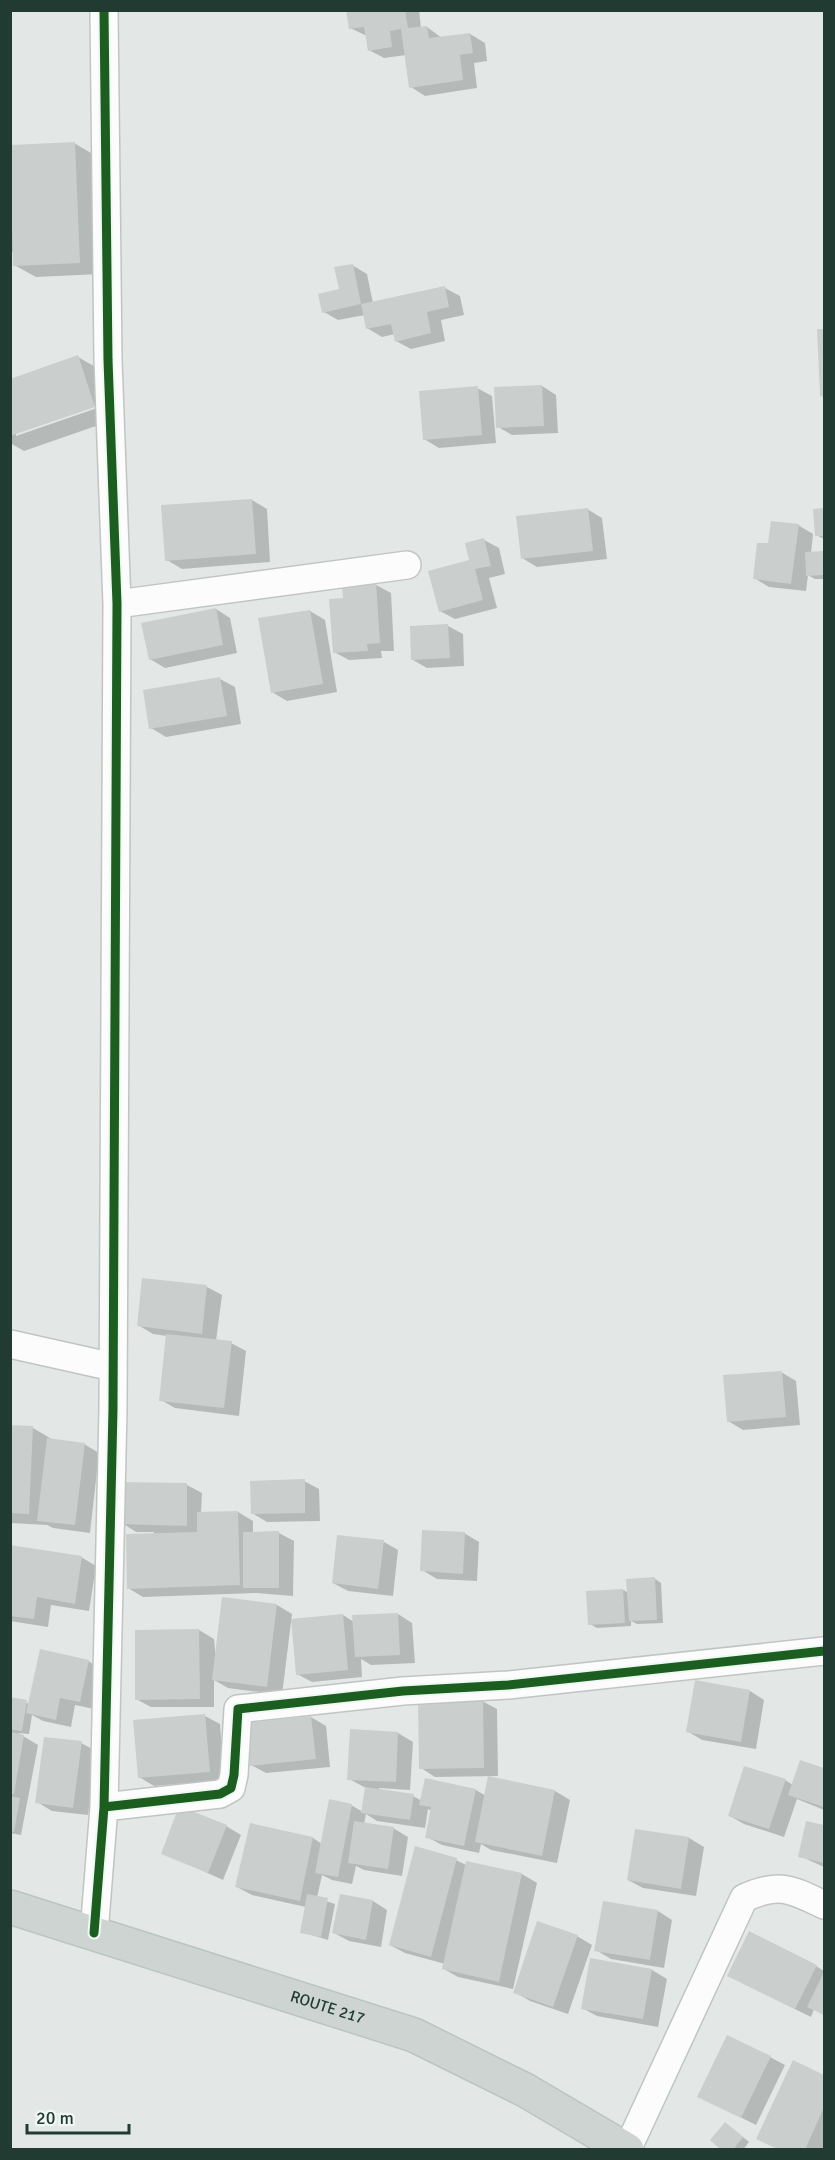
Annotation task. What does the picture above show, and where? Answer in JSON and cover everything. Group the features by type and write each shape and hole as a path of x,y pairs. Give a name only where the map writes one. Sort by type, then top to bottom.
{"main road":[{"name":"ROUTE 217","path":"10,1907 414,2035 525,2090 627,2150"}],"street":[{"path":"94,1933 104,1807 113,1367 117,604 108,360 104,10"},
{"path":"117,604 407,565"},
{"path":"10,1344 113,1367"},
{"path":"104,1807 220,1794 231,1788 234,1775 238,1709 391,1692 508,1685 825,1651"},
{"path":"627,2150 744,1898 765,1888 790,1888 825,1905"}],"building":[{"path":"346,10 405,10 408,28 427,26 429,38 470,33 473,53 460,55 463,80 409,88 401,29 390,31 392,47 368,51 364,27 349,29"},
{"path":"75,142 80,263 13,266 10,145"},
{"path":"353,264 361,304 322,313 318,294 339,289 334,267"},
{"path":"445,286 449,307 427,312 431,333 395,342 391,324 366,329 361,304"},
{"path":"817,329 824,329 824,396 820,396"},
{"path":"78,355 95,407 10,436 10,379"},
{"path":"542,385 544,426 496,428 494,387"},
{"path":"478,386 482,435 423,440 419,391"},
{"path":"252,499 256,554 165,561 161,505"},
{"path":"588,508 593,551 521,559 516,516"},
{"path":"824,508 824,536 815,536 813,509"},
{"path":"771,521 799,524 791,584 753,579 757,543 768,543"},
{"path":"484,538 491,566 475,569 483,600 439,612 428,571 469,560 465,543"},
{"path":"824,551 824,575 806,576 805,552"},
{"path":"376,583 380,643 367,644 368,651 333,653 329,599 343,598 342,585"},
{"path":"216,608 223,645 149,660 141,623"},
{"path":"310,610 323,684 271,693 258,618"},
{"path":"448,624 450,658 411,660 410,626"},
{"path":"220,677 227,716 149,729 143,690"},
{"path":"142,1278 207,1285 202,1334 137,1326"},
{"path":"166,1334 232,1341 224,1408 159,1401"},
{"path":"782,1371 786,1417 727,1422 723,1375"},
{"path":"10,1425 33,1426 29,1514 10,1513"},
{"path":"47,1438 85,1443 75,1525 37,1521"},
{"path":"305,1479 305,1513 251,1514 250,1481"},
{"path":"121,1482 187,1483 187,1526 120,1524"},
{"path":"238,1511 240,1585 127,1589 126,1534 197,1532 197,1512"},
{"path":"422,1530 465,1532 463,1574 420,1571"},
{"path":"279,1531 279,1588 243,1588 243,1532"},
{"path":"337,1535 384,1540 378,1589 332,1583"},
{"path":"10,1545 82,1556 75,1604 37,1597 34,1619 10,1616"},
{"path":"655,1577 657,1620 629,1621 626,1579"},
{"path":"623,1589 625,1623 588,1625 586,1591"},
{"path":"222,1597 277,1604 267,1687 212,1680"},
{"path":"398,1613 400,1655 355,1657 352,1615"},
{"path":"343,1614 348,1670 296,1675 291,1619"},
{"path":"199,1629 200,1699 135,1700 135,1630"},
{"path":"40,1649 89,1660 80,1702 60,1698 56,1720 26,1713"},
{"path":"695,1680 750,1690 741,1742 686,1732"},
{"path":"10,1697 27,1700 22,1731 10,1729"},
{"path":"483,1699 484,1768 419,1769 418,1700"},
{"path":"205,1714 210,1772 138,1778 133,1720"},
{"path":"311,1716 316,1759 250,1766 246,1723"},
{"path":"350,1729 398,1732 396,1782 347,1780"},
{"path":"10,1732 24,1735 14,1794 10,1794"},
{"path":"44,1737 82,1741 73,1808 35,1803"},
{"path":"800,1760 824,1768 824,1807 788,1795"},
{"path":"744,1766 786,1779 769,1829 728,1816"},
{"path":"488,1776 555,1790 542,1856 475,1842"},
{"path":"425,1778 476,1789 464,1846 425,1838 431,1807 419,1805"},
{"path":"365,1787 414,1794 410,1820 361,1813"},
{"path":"10,1796 20,1798 14,1832 10,1831"},
{"path":"329,1799 352,1804 338,1877 315,1873"},
{"path":"179,1806 227,1825 208,1873 161,1854"},
{"path":"354,1821 394,1827 388,1869 348,1863"},
{"path":"806,1821 824,1825 824,1863 798,1857"},
{"path":"250,1823 313,1837 300,1901 235,1887"},
{"path":"635,1829 689,1837 681,1889 627,1880"},
{"path":"415,1846 457,1858 431,1957 389,1945"},
{"path":"466,1861 522,1873 499,1982 442,1969"},
{"path":"307,1894 328,1898 321,1937 300,1933"},
{"path":"340,1894 373,1900 366,1940 332,1933"},
{"path":"603,1901 658,1910 650,1960 594,1951"},
{"path":"537,1921 578,1935 553,2007 513,1993"},
{"path":"749,1931 817,1965 795,2009 727,1976"},
{"path":"590,1958 652,1969 643,2019 581,2009"},
{"path":"824,1972 824,2015 807,2007"},
{"path":"727,2035 771,2056 741,2118 697,2097"},
{"path":"793,2060 824,2075 824,2107 805,2150 779,2150 756,2139"},
{"path":"725,2122 743,2137 733,2150 721,2150 710,2140"}],"cycle path":[{"path":"94,1933 104,1807 113,1409 117,604 108,360 104,10"},
{"path":"104,1807 220,1794 231,1788 234,1775 238,1709 403,1691 508,1685 824,1651"}]}
